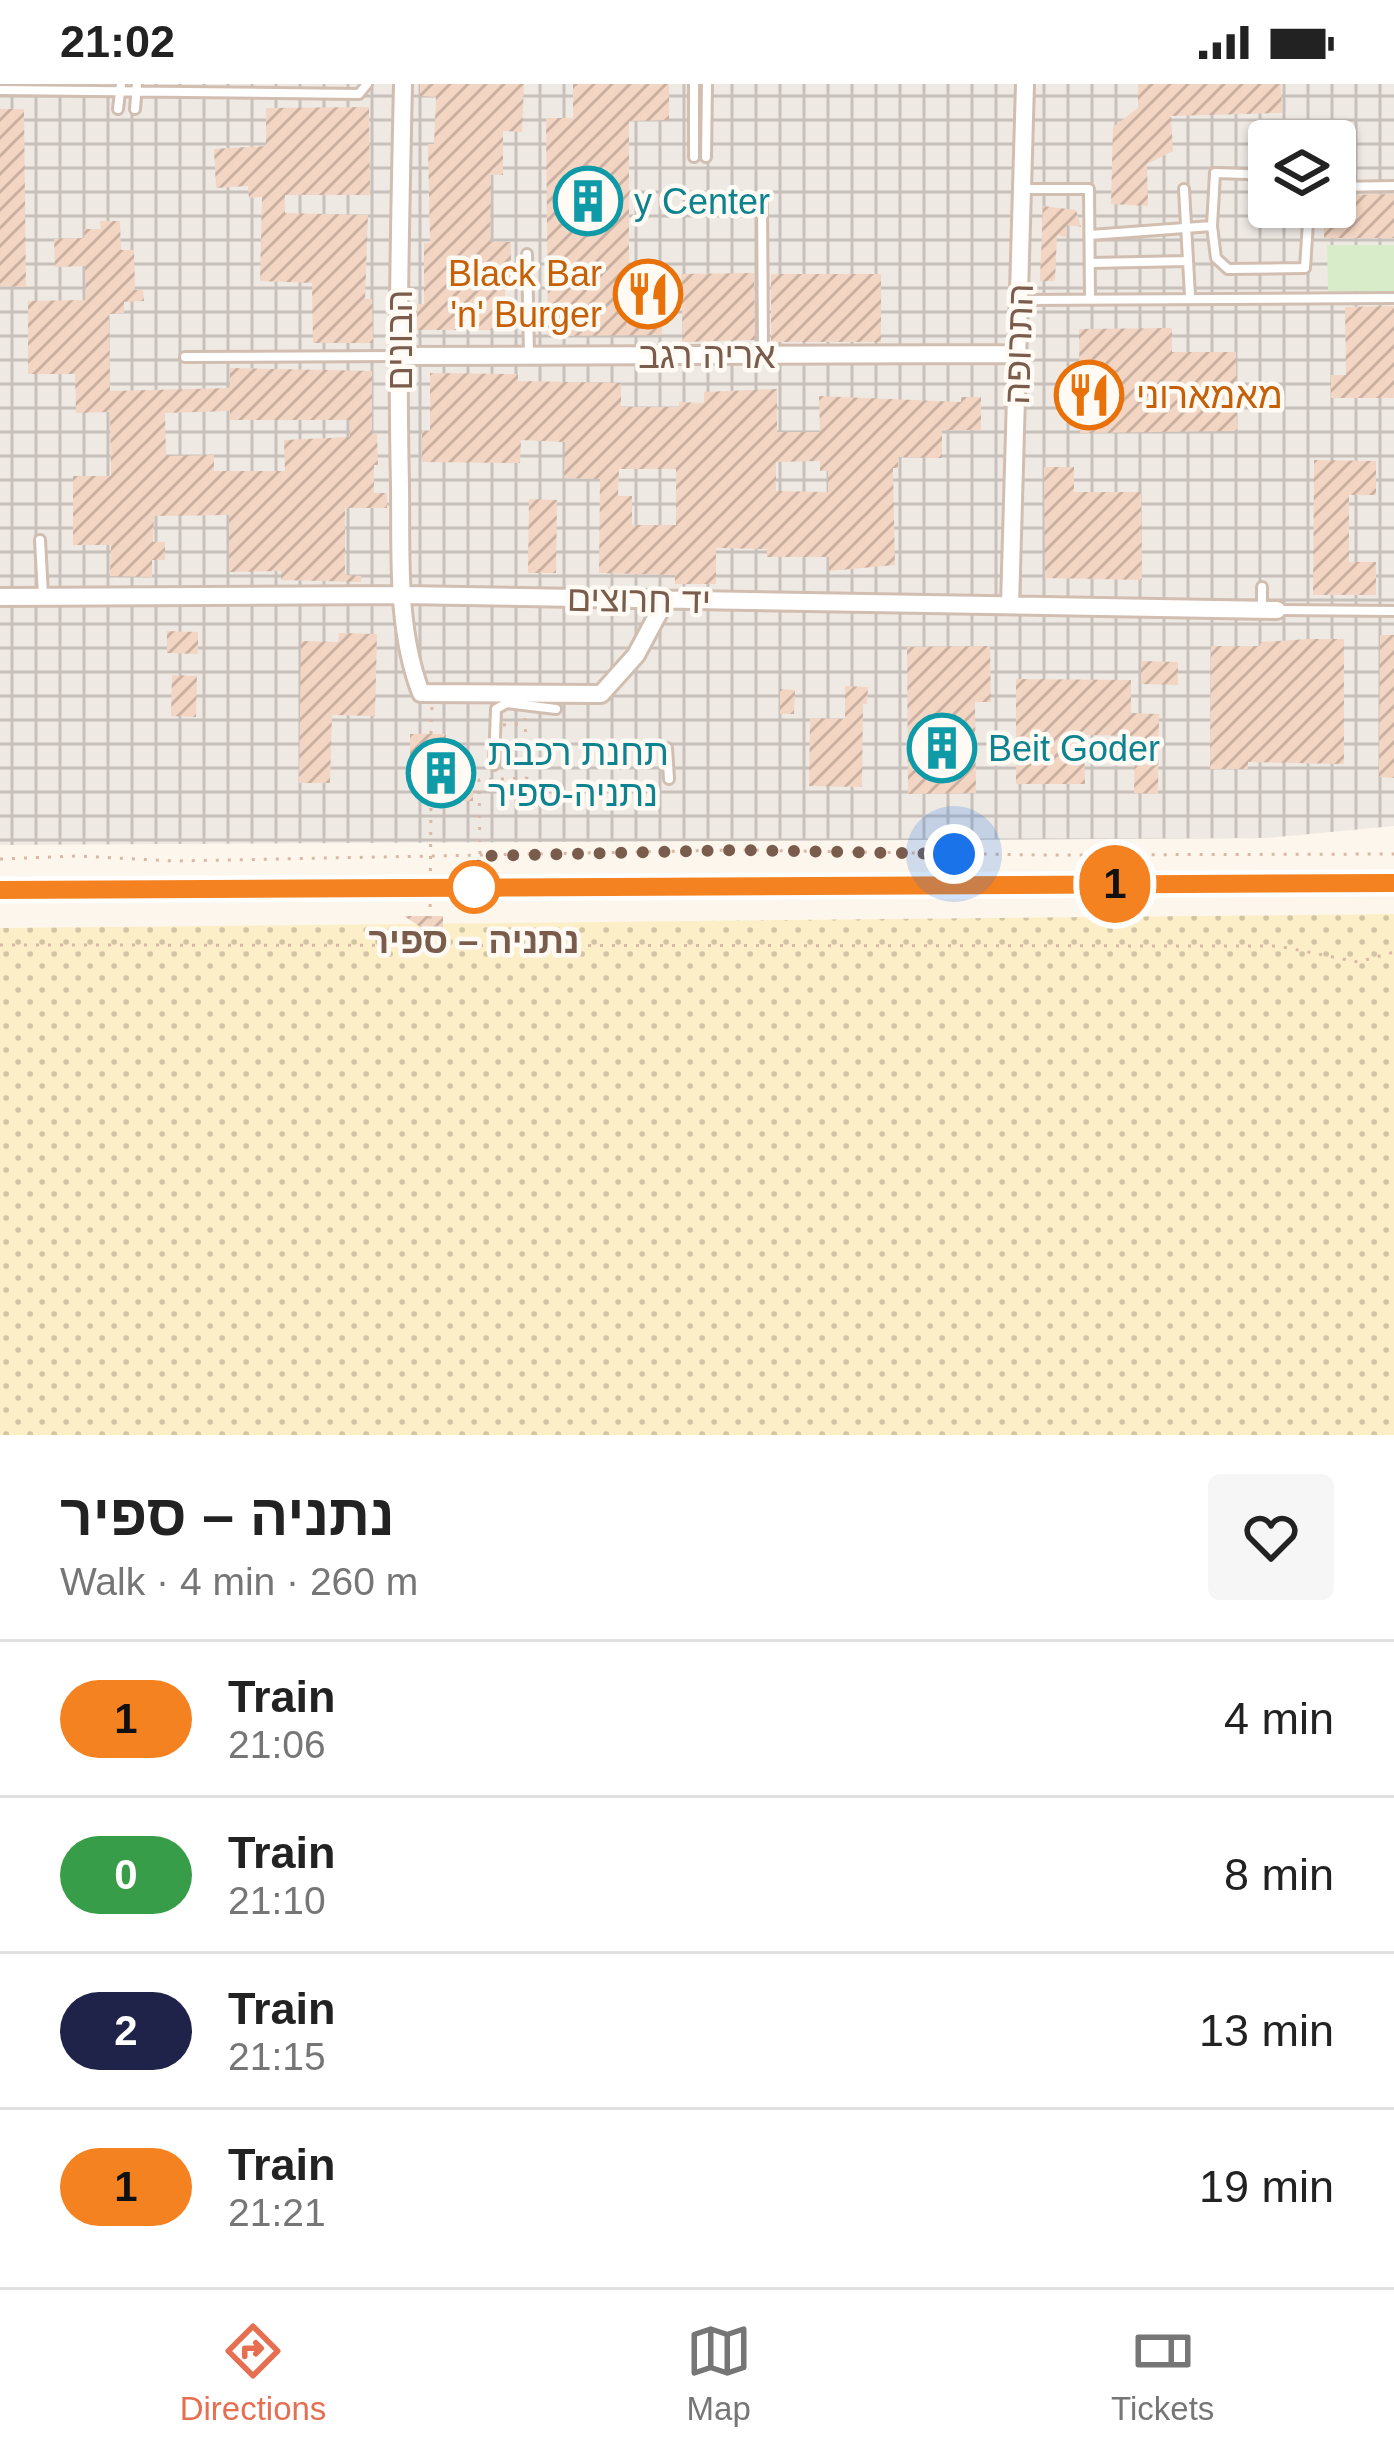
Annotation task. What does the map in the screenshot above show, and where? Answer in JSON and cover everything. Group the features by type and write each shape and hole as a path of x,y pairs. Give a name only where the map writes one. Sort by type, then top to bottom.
{"street":[{"name":"הבונים","path":"404,84 397,356 402,596 409,662 421,693 432,694"},
{"name":"התרופה","path":"1010,605 1025,84"},
{"name":"אריה רגב","path":"397,356 1017,354"},
{"name":"יד חרוצים","path":"0,597 402,596 1270,609"},
{"path":"432,694 602,694 636,655 666,599"}],"lane":[{"path":"0,90 358,94 368,84"},
{"path":"694,84 694,157"},
{"path":"706,157 707,84"},
{"path":"118,109 121,88"},
{"path":"135,110 136,89"},
{"path":"1248,177 1215,172 1212,226 1216,258 1228,268 1305,268 1308,228"},
{"path":"1356,187 1394,186"},
{"path":"1022,189 1089,189 1090,298"},
{"path":"1184,189 1190,296"},
{"path":"762,198 763,355"},
{"path":"1090,235 1212,226"},
{"path":"527,254 529,356"},
{"path":"1090,263 1188,261"},
{"path":"1019,300 1394,298"},
{"path":"185,357 397,356"},
{"path":"40,540 43,595"},
{"path":"1262,587 1270,609 1394,611"},
{"path":"494,765 496,710 507,703 556,709"},
{"path":"667,748 669,779"}],"path":[{"path":"431,734 432,694"},
{"path":"480,856 478,780 527,778 525,707"},
{"path":"493,726 525,724"},
{"path":"430,919 431,800"},
{"path":"0,859 77,856 174,861 738,850 1394,854"},
{"path":"0,945 1278,946 1358,962 1394,952"}],"shaded area":[{"path":"0,84 1394,84 1394,826 1267,838 0,845"}],"green space":[{"path":"1327,245 1394,245 1394,291 1328,292"}],"sand":[{"path":"1394,914 1394,1435 0,1435 0,928"}],"building":[{"path":"420,84 524,84 522,132 503,131 503,175 491,175 490,242 511,242 505,330 417,330 417,304 424,304 424,243 430,243 428,144 434,144 436,97 420,96"},
{"name":"y Center","path":"573,84 669,84 669,120 629,121 629,282 662,282 662,335 548,336 546,118 573,118"},
{"path":"1138,84 1281,84 1282,113 1171,116 1173,151 1147,164 1148,206 1111,204 1113,127 1138,108"},
{"path":"369,107 370,195 285,195 285,213 368,215 365,299 372,299 373,343 313,343 312,283 260,281 262,197 249,198 248,186 216,188 214,149 266,146 266,108"},
{"path":"0,109 24,109 26,287 0,286"},
{"path":"1394,194 1394,238 1324,238 1324,228 1356,228 1356,195"},
{"path":"1043,206 1076,210 1081,227 1067,225 1066,237 1057,235 1055,281 1040,281"},
{"path":"100,221 120,221 121,250 134,250 135,290 143,290 144,301 124,302 124,313 109,314 110,391 230,388 230,368 372,371 372,434 377,433 378,465 374,465 374,493 387,493 387,508 345,508 345,575 361,576 361,582 281,580 281,571 229,572 229,515 154,516 153,542 165,542 165,560 152,560 152,577 110,576 111,545 73,545 73,476 111,476 110,412 76,413 75,374 28,374 28,301 86,300 85,266 55,267 54,239 84,238 84,229 101,229","holes":["230,411 230,420 350,420 350,437 284,440 285,471 214,471 214,455 166,456 165,413"]},
{"name":"y Center","path":"754,273 755,340 683,342 681,274"},
{"name":"y Center","path":"771,274 881,274 881,342 771,342"},
{"path":"1394,306 1394,398 1331,398 1331,375 1346,375 1345,307"},
{"path":"1172,328 1172,352 1236,352 1237,431 1080,433 1079,329"},
{"path":"430,373 518,374 518,381 621,383 621,407 679,407 679,402 704,403 704,392 777,389 777,432 820,432 819,396 961,402 961,397 981,397 981,430 942,430 942,458 898,457 898,468 893,468 895,565 829,571 829,557 767,557 767,549 716,548 716,584 675,584 675,575 599,573 600,479 564,478 565,442 521,440 520,463 422,462 422,431 430,431","holes":["820,461 820,471 828,471 828,492 776,491 776,462","619,469 676,469 676,525 632,525 632,496 618,496"]},
{"path":"1314,460 1376,461 1376,495 1349,495 1349,562 1376,562 1376,595 1313,595"},
{"path":"1044,467 1074,467 1074,492 1141,492 1142,580 1045,578"},
{"path":"529,499 557,500 556,573 528,573"},
{"path":"167,631 198,632 198,654 167,653"},
{"path":"339,633 377,634 375,716 332,715 330,783 299,783 301,641 338,642"},
{"path":"1380,635 1394,635 1394,778 1379,777"},
{"path":"1344,639 1344,764 1248,762 1248,769 1210,769 1211,646"},
{"name":"Beit Goder","path":"990,646 991,702 975,702 976,793 908,794 907,647"},
{"path":"1141,661 1178,662 1178,685 1141,684"},
{"path":"172,675 197,676 196,717 171,716"},
{"path":"1016,679 1131,680 1131,713 1159,714 1158,794 1134,793 1135,736 1084,735 1085,784 1016,784"},
{"path":"845,686 868,687 867,704 863,704 862,787 809,786 810,718 845,719"},
{"path":"780,689 795,690 794,714 780,714"},
{"name":"תחנת רכבת נתניה-ספיר","path":"410,734 446,734 446,757 473,757 473,801 418,800 418,788 410,788"},
{"path":"404,916 443,916 443,929 425,930"}],"railway":[{"path":"0,890 1394,883"}],"train":[{"name":"1","path":"0,890 1394,883"}],"place":[{"name":"y Center","path":"588,201"},
{"name":"Black Bar 'n' Burger","path":"648,294"},
{"name":"מאמארוני","path":"1089,395"},
{"name":"Beit Goder","path":"942,748"},
{"name":"תחנת רכבת נתניה-ספיר","path":"441,773"},
{"name":"נתניה – ספיר","path":"474,887"}],"route":[{"path":"474,887 480,856 738,850 954,854"}]}
